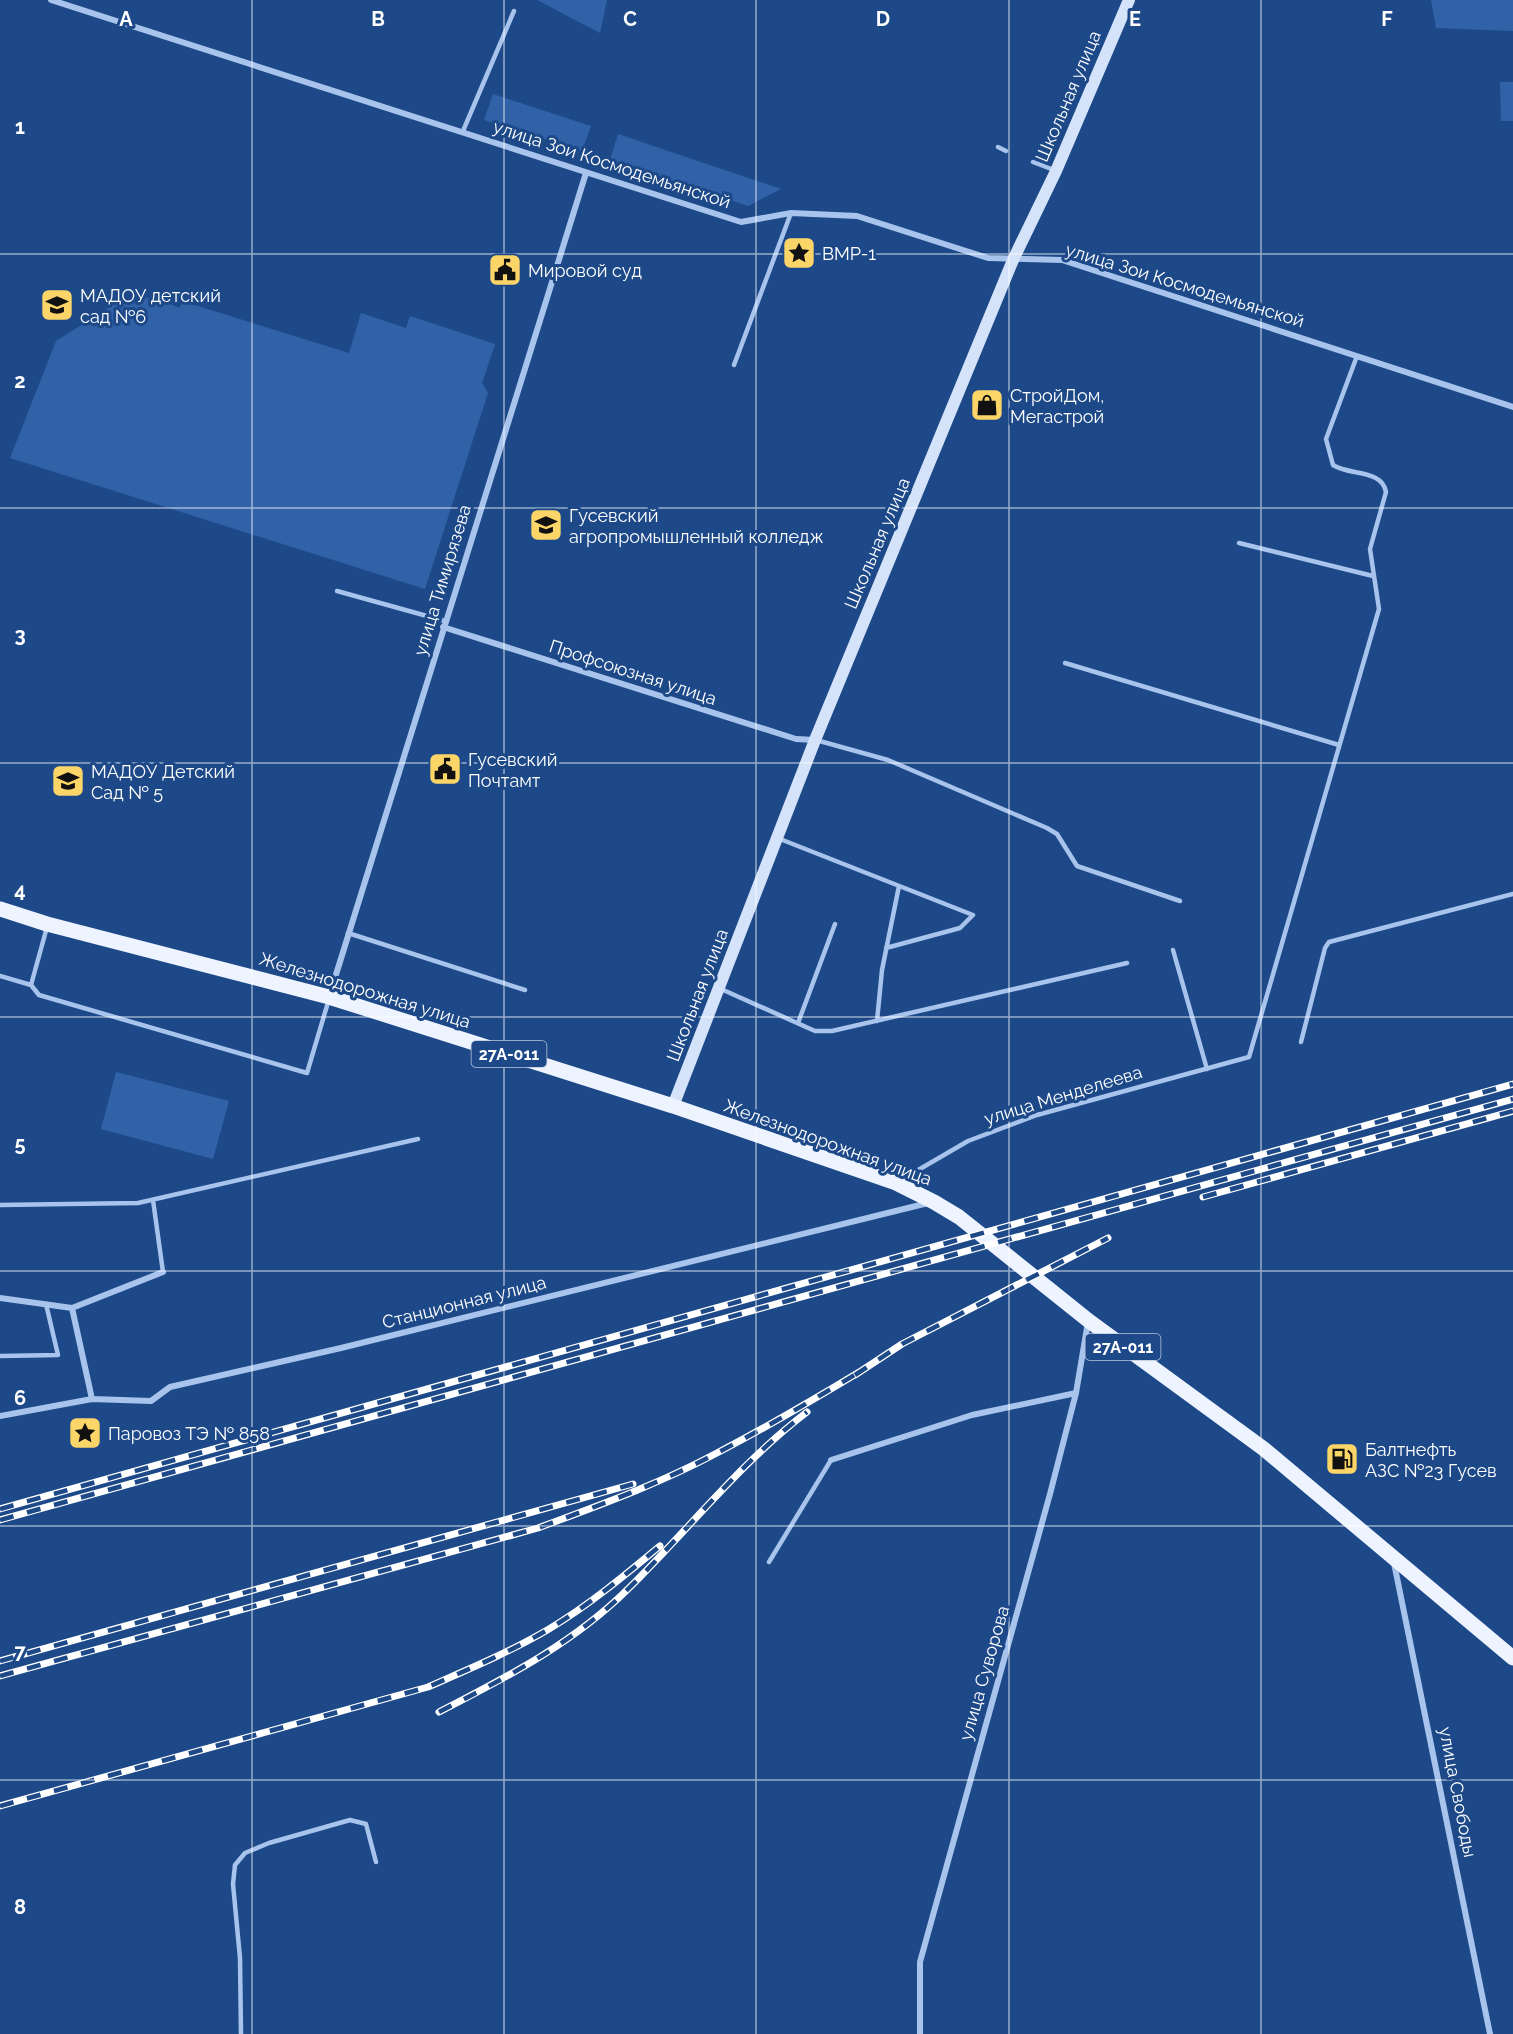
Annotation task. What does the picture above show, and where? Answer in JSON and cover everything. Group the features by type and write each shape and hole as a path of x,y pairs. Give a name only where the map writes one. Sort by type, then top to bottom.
{"main road":[{"name":"Школьная улица","path":"673,1106 815,740 1013,260 1056,171 1129,0"},
{"name":"Железнодорожная улица","path":"0,909 48,924 329,997 673,1106 896,1184 934,1202 959,1216 1089,1321 1264,1449 1513,1658"}],"street":[{"name":"улица Зои Космодемьянской","path":"51,0 741,222 791,213 857,216 988,258 1062,260 1513,407"},
{"name":"улица Тимирязева","path":"329,997 586,172"},
{"name":"Профсоюзная улица","path":"444,624 796,739 815,740"},
{"name":"Станционная улица","path":"0,1416 92,1399 151,1401 170,1387 341,1348 934,1202"},
{"path":"0,1298 72,1308 163,1272"},
{"path":"72,1308 92,1399"},
{"name":"улица Суворова","path":"920,2034 920,1962 1076,1393 1089,1321"},
{"path":"831,1460 972,1415 1076,1393"},
{"name":"улица Свободы","path":"1393,1557 1415,1654 1490,2034"}],"lane":[{"path":"463,131 514,11"},
{"path":"998,147 1006,151"},
{"path":"1033,162 1056,171"},
{"path":"734,365 791,213"},
{"path":"1065,663 1340,745 1379,609 1370,549 1386,492 1384,484 1378,477 1342,471 1333,465 1326,439 1357,356"},
{"path":"1239,543 1373,576"},
{"path":"337,591 444,624"},
{"path":"815,740 888,760 1047,828 1058,834 1077,866 1180,901"},
{"name":"улица Менделеева","path":"896,1184 968,1141 1037,1115 1249,1057 1340,745"},
{"path":"777,838 973,915 960,928 886,948"},
{"path":"877,1021 886,948 899,886"},
{"path":"1301,1042 1325,948 1329,942 1513,894"},
{"path":"31,985 48,924"},
{"path":"798,1023 835,924"},
{"path":"348,933 525,990"},
{"path":"1173,950 1207,1069"},
{"path":"718,988 815,1031 832,1031 1127,963"},
{"path":"0,976 31,985 39,995 307,1073 329,997"},
{"path":"0,1204 138,1203 418,1139"},
{"path":"153,1200 163,1272"},
{"path":"0,1356 58,1355 46,1304"},
{"path":"769,1562 831,1460"},
{"path":"241,2034 240,1958 233,1884 234,1864 245,1853 268,1843 350,1820 366,1824 376,1862"}],"shaded area":[{"path":"537,0 607,0 600,33"},
{"path":"1431,0 1513,0 1513,31 1436,28"},
{"path":"1500,82 1513,82 1513,121 1501,121"},
{"path":"493,94 591,126 582,151 484,120"},
{"path":"618,134 781,189 748,206 610,160"},
{"path":"124,298 154,298 180,308 182,301 349,353 361,313 406,328 410,316 495,344 482,383 488,393 425,589 10,458 56,341"},
{"path":"116,1072 229,1101 213,1159 101,1129"}],"railway":[{"path":"0,1509 1513,1084"},
{"path":"0,1520 1513,1099"},
{"path":"1203,1197 1513,1111"},
{"path":"855,1375 902,1344 1108,1238"},
{"path":"0,1676 538,1528 628,1494 694,1465 771,1424 861,1371"},
{"path":"439,1712 539,1658 586,1626 629,1588 759,1453 807,1412"},
{"path":"0,1661 633,1484"},
{"path":"0,1806 428,1687 504,1653 564,1620 660,1546"}],"place":[{"name":"BMP-1","path":"799,253"},
{"name":"Мировой суд","path":"505,270"},
{"name":"МАДОУ детский сад №6","path":"57,305"},
{"name":"СтройДом, Мегастрой","path":"987,405"},
{"name":"Гусевский агропромышленный колледж","path":"546,525"},
{"name":"Гусевский Почтамт","path":"445,769"},
{"name":"МАДОУ Детский Сад № 5","path":"68,781"},
{"name":"Паровоз ТЭ № 858","path":"85,1433"},
{"name":"Балтнефть АЗС №23 Гусев","path":"1342,1459"}]}
